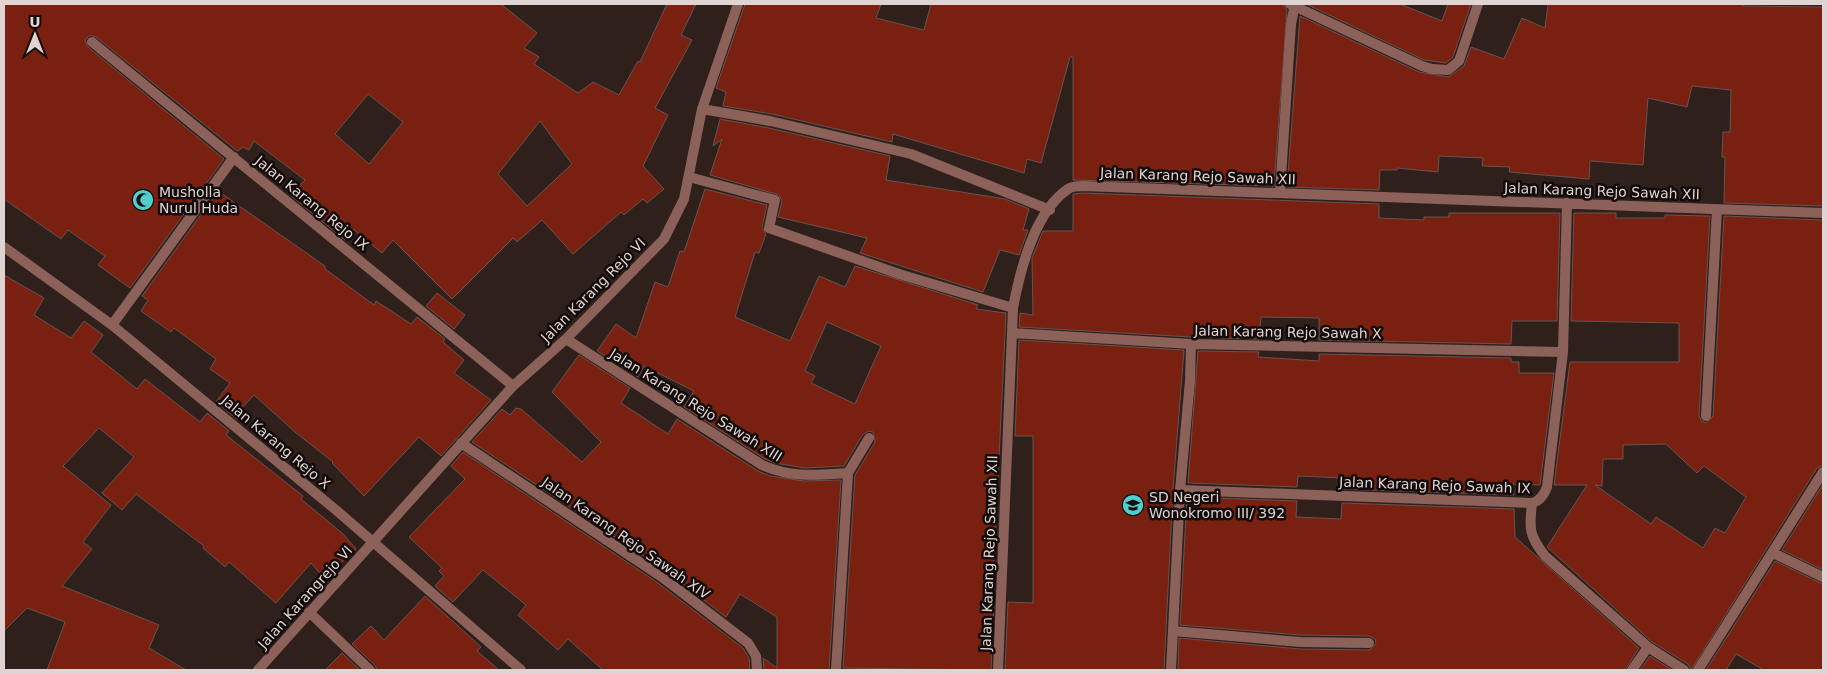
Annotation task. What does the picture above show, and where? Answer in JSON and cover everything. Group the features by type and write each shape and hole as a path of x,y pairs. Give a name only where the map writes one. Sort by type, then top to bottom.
{"street":[{"name":"Jalan Karang Rejo VI","path":"373,542 514,386 566,339 664,239 684,199 702,109 738,4"},
{"path":"1280,192 1293,4 1422,66 1448,70 1459,61 1478,4"},
{"name":"Jalan Karang Rejo IX","path":"92,42 514,386"},
{"path":"702,109 770,121 911,154 1050,210"},
{"path":"112,325 234,157"},
{"path":"689,177 775,200 769,228 900,274 1013,308"},
{"name":"Jalan Karang Rejo Sawah XII","path":"998,670 1013,308 1019,274 1030,241 1050,210 1069,188 1083,186 1280,192 1823,214"},
{"name":"Jalan Karang Rejo Sawah IX","path":"1180,490 1532,504 1544,495 1547,487 1563,352 1567,203"},
{"path":"1706,416 1717,209"},
{"name":"Jalan Karang Rejo X","path":"4,247 112,325 373,542 521,670"},
{"name":"Jalan Karang Rejo Sawah X","path":"1012,333 1191,344 1563,352"},
{"name":"Jalan Karang Rejo Sawah XIII","path":"566,339 762,465 780,472 799,476 848,473"},
{"path":"1171,670 1180,490 1190,381 1191,344"},
{"path":"836,670 848,473 869,438"},
{"name":"Jalan Karang Rejo Sawah XIV","path":"461,443 662,577 733,631 754,650 757,670"},
{"path":"1698,670 1823,472"},
{"path":"1532,504 1529,526 1534,542 1545,556 1648,648 1684,670"},
{"name":"Jalan Karangrejo VI","path":"258,670 373,542"},
{"path":"1772,553 1823,577"},
{"path":"309,612 370,670"},
{"path":"1173,631 1300,642 1369,643"},
{"path":"1632,670 1648,648"}],"building":[{"path":"4,4 501,4 537,33 524,48 539,57 534,64 578,93 593,82 619,95 638,61 640,62 667,4 696,4 681,35 692,40 655,108 668,115 643,166 664,189 647,203 643,199 624,215 621,212 573,254 542,220 517,242 513,238 452,299 393,240 382,253 353,229 345,240 290,195 305,180 254,141 249,150 243,147 238,151 236,150 96,37 90,35 85,40 88,47 224,159 130,288 98,265 105,256 68,230 61,239 4,199","holes":["368,94 403,122 369,164 335,134","540,121 572,164 527,206 498,174"]},
{"path":"745,4 881,4 876,18 924,30 931,4 1283,4 1287,10 1274,186 1073,180 1073,57 1070,57 1041,163 1027,159 1024,173 893,134 892,142 772,114 723,106 726,92 716,88"},
{"path":"1306,4 1400,4 1442,21 1448,4 1471,4 1453,57 1446,63 1424,60"},
{"path":"1548,4 1743,4 1743,6 1823,7 1823,206 1724,203 1725,157 1722,157 1723,132 1730,132 1731,90 1692,86 1687,107 1648,98 1643,165 1590,161 1589,179 1509,172 1510,167 1482,166 1483,158 1439,156 1438,172 1397,168 1397,170 1380,170 1379,190 1287,187 1300,16 1419,72 1448,77 1464,66 1471,47 1504,59 1522,18 1545,28"},
{"path":"720,119 769,128 890,156 886,180 1005,199 1029,209 1023,230 1028,230 1019,255 1000,250 983,292 860,253 867,238 778,217 782,201 779,195 710,175 722,139 713,146"},
{"path":"705,189 767,205 762,227 766,234 759,253 755,252 735,317 790,341 819,276 845,287 855,266 978,305 976,309 1006,313 992,602 994,602 991,670 843,668 855,475 875,442 873,432 869,431 863,434 844,466 805,468 775,463 765,459 684,407 694,391 644,366 638,377 597,351 616,324 636,338 655,282 668,287 680,251 684,252","holes":["827,322 881,346 855,404 811,383 815,376 805,371"]},
{"path":"218,191 325,266 325,269 374,305 376,301 411,324 417,317 445,339 443,342 464,360 454,373 491,400 441,456 419,437 364,496 333,462 295,432 254,395 235,415 238,420 216,402 230,383 210,369 216,359 174,328 171,332 141,311 148,300 142,296"},
{"path":"1073,194 1379,204 1379,218 1424,220 1424,217 1449,217 1449,213 1560,213 1557,321 1512,321 1511,344 1319,340 1319,318 1261,317 1259,339 1019,327 1020,313 1033,315 1032,258 1043,231 1073,231"},
{"path":"1574,213 1616,213 1616,218 1665,218 1665,215 1710,216 1699,416 1706,423 1713,416 1724,216 1823,220 1823,465 1817,468 1691,670 1688,664 1652,642 1547,547 1587,485 1554,485 1570,362 1679,362 1679,323 1571,321","holes":["1666,444 1697,473 1704,466 1746,497 1725,533 1715,528 1703,548 1656,517 1651,524 1595,485 1602,486 1603,459 1623,459 1623,445"]},
{"path":"4,275 44,298 34,315 71,338 84,321 103,335 91,352 137,389 145,379 200,422 207,413 229,431 226,435 303,496 301,499 343,534 356,549 324,578 311,563 276,603 229,562 225,567 203,548 204,546 136,494 122,510 102,493 134,457 99,428 63,466 111,505 83,542 92,549 62,586 159,625 149,648 186,670 47,670 65,622 27,608 4,631"},
{"path":"437,293 465,315 454,329 426,306"},
{"path":"1019,340 1184,350 1173,489 1164,670 1005,670 1008,602 1033,603 1033,436 1015,436"},
{"path":"1198,351 1259,352 1258,357 1319,361 1319,354 1511,358 1511,362 1519,362 1519,373 1554,373 1540,485 1513,484 1514,495 1342,489 1343,478 1298,476 1297,487 1188,483"},
{"path":"579,355 630,388 621,403 668,434 677,419 758,471 770,476 804,481 841,480 829,670 764,670 763,658 777,668 777,617 740,594 726,617 666,571 472,442 502,409 510,415 516,408 521,409 582,462 601,442 552,392"},
{"path":"463,452 658,583 743,648 749,658 750,670 603,670 568,639 558,650 518,615 526,605 483,570 453,602 435,586 444,576 439,571 442,568 409,537 465,479 451,466"},
{"path":"1823,484 1823,570 1782,550"},
{"path":"1187,497 1297,501 1296,517 1341,519 1342,503 1514,509 1515,537 1639,648 1625,670 1178,670 1179,638 1300,649 1369,650 1376,644 1375,639 1369,636 1300,635 1180,625"},
{"path":"1775,561 1823,584 1823,670 1764,670 1736,654 1726,670 1706,670"},
{"path":"425,596 481,647 477,651 499,670 377,670 375,665 352,644 371,626 384,640"},
{"path":"342,653 360,670 325,670"},
{"path":"1650,656 1672,670 1640,670"}],"place":[{"name":"Musholla Nurul Huda","path":"143,200"},
{"name":"SD Negeri Wonokromo III/ 392","path":"1133,505"}]}
